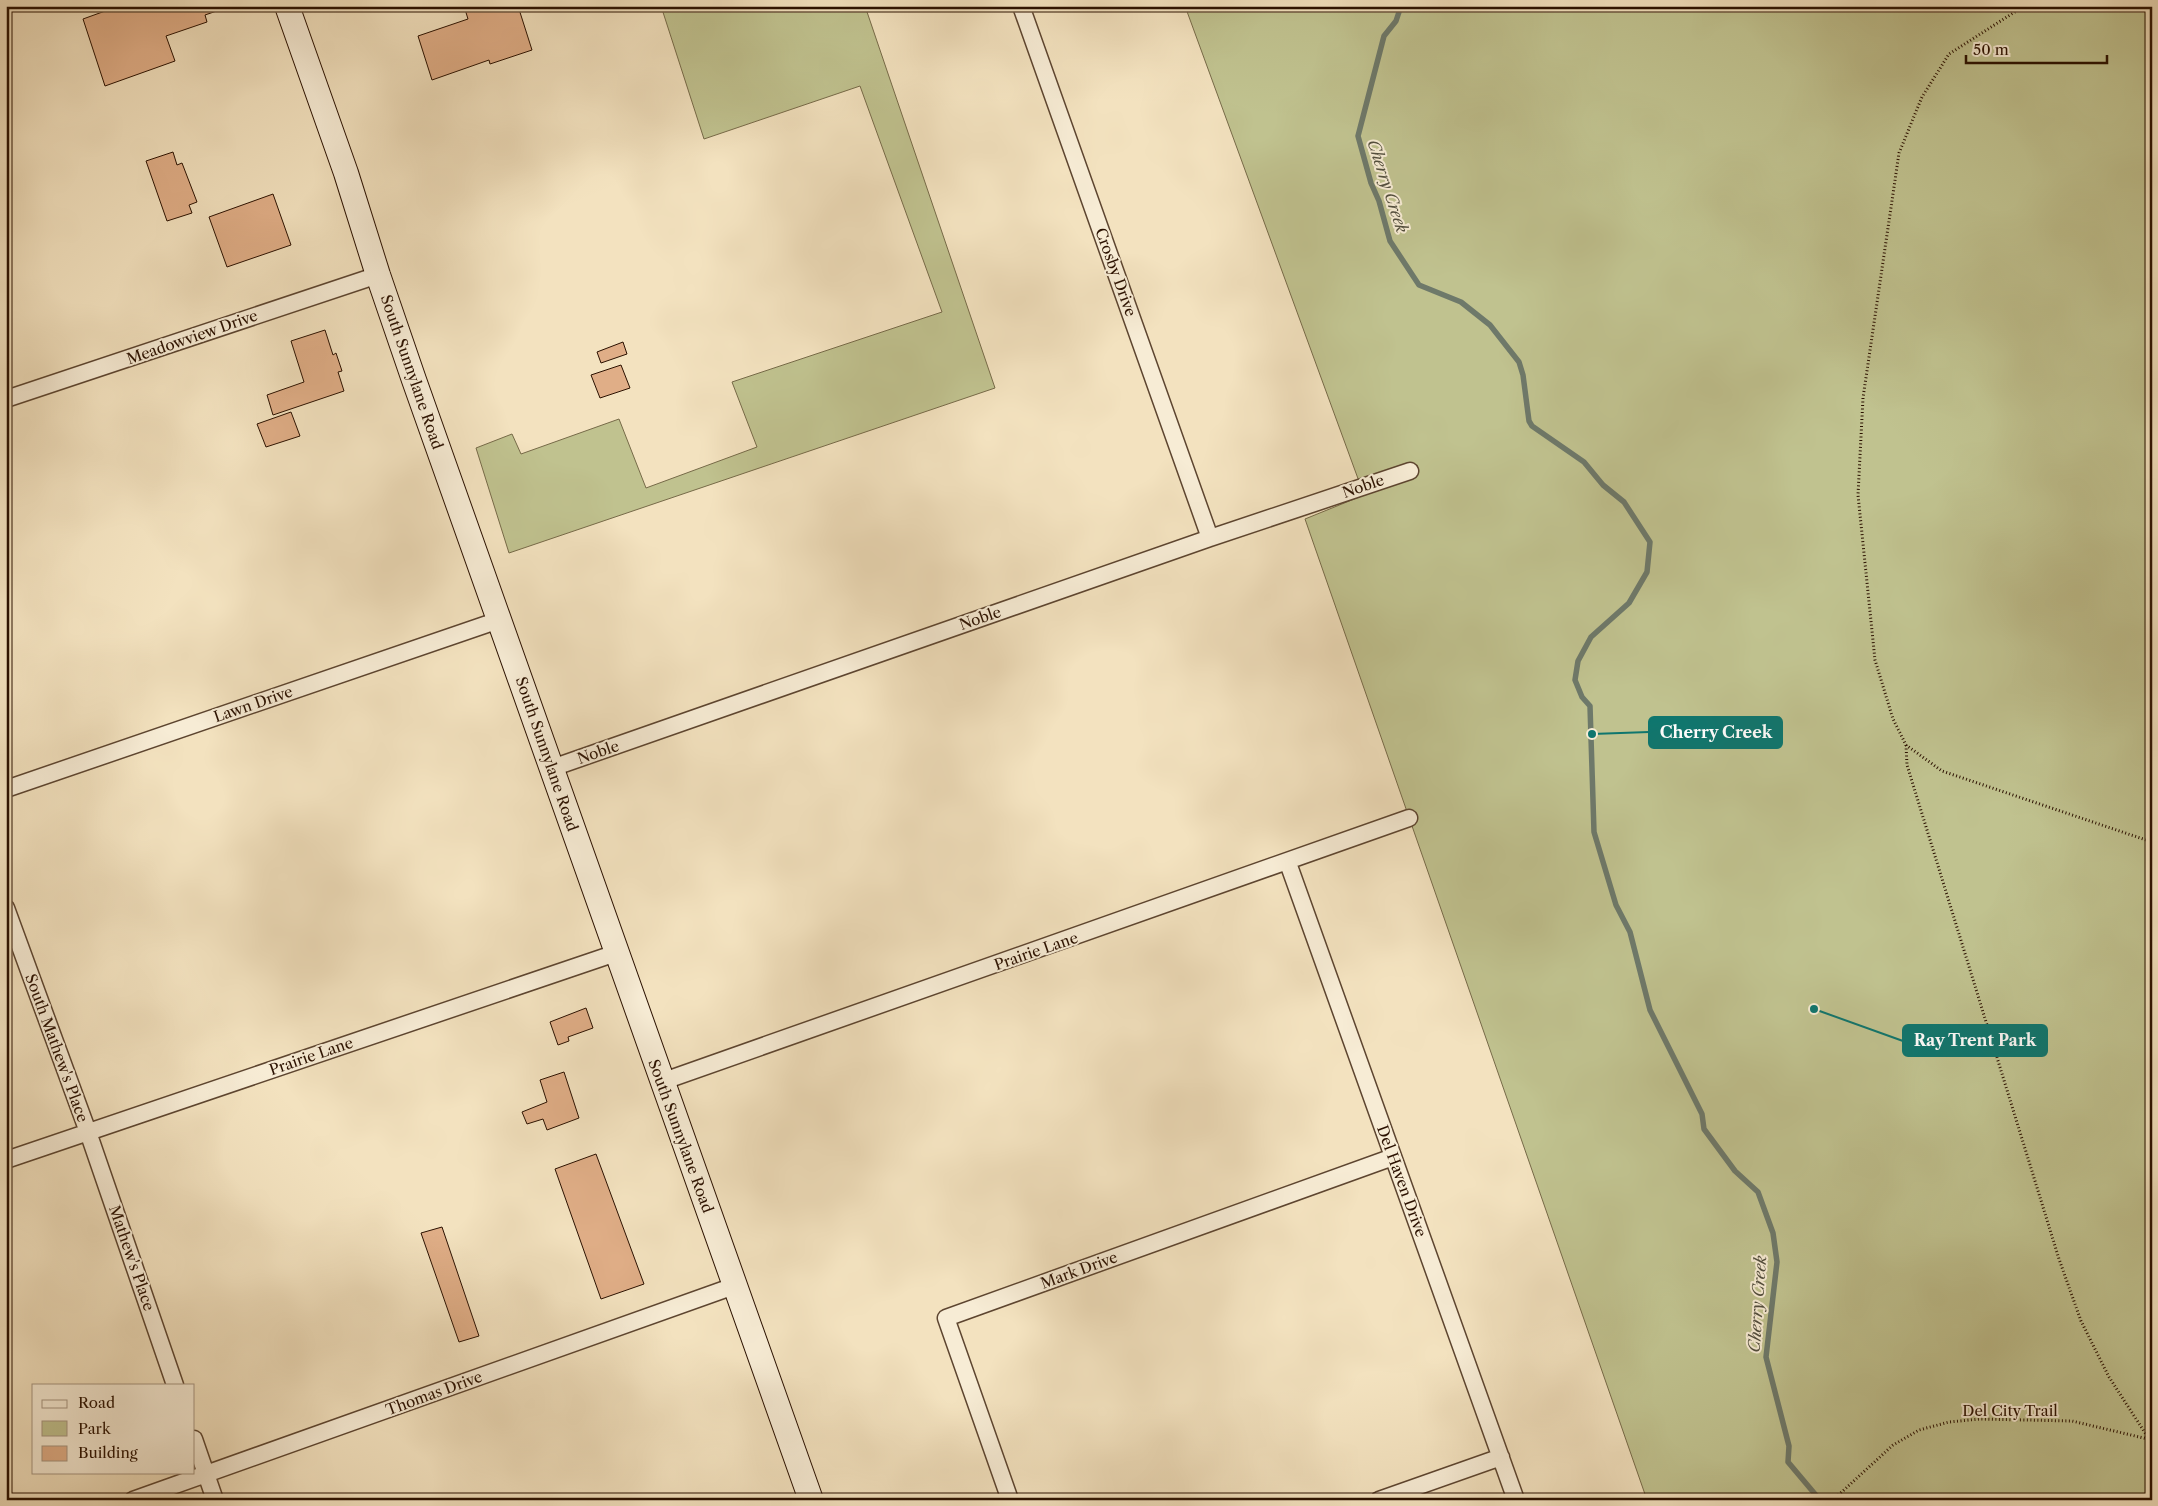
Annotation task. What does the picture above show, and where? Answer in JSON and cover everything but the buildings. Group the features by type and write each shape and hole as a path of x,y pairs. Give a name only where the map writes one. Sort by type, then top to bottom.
{"main road":[{"name":"South Sunnylane Road","path":"287,6 346,173 378,274 661,1082 811,1500"}],"street":[{"name":"Crosby Drive","path":"1021,6 1210,538"},
{"name":"Meadowview Drive","path":"6,399 378,274"},
{"name":"Noble","path":"552,768 1210,538 1410,471"},
{"name":"Lawn Drive","path":"6,789 499,620"},
{"name":"Prairie Lane","path":"661,1082 1409,818"},
{"name":"Del Haven Drive","path":"1288,862 1516,1500"},
{"name":"South Mathew's Place","path":"6,908 88,1132"},
{"name":"Prairie Lane","path":"6,1160 616,953"},
{"name":"Mathew's Place","path":"88,1132 175,1384"},
{"name":"Mark Drive","path":"1010,1500 946,1318 1393,1157"},
{"name":"Thomas Drive","path":"133,1500 734,1286"},
{"path":"195,1442 215,1500"},
{"path":"1379,1500 1501,1457"}],"path":[{"path":"2024,6 1949,54 1922,97 1899,153 1863,398 1858,495 1875,660 1893,720 1906,745 1910,774 2060,1259 2081,1321 2110,1377 2150,1439"},
{"path":"1906,745 1942,771 2152,842"},
{"name":"Del City Trail","path":"1832,1500 1893,1445 1919,1430 1949,1422 1980,1419 2072,1421 2150,1439"}],"green space":[{"path":"661,6 865,6 995,388 509,553 476,448 512,434 521,454 619,419 646,488 757,447 732,382 942,312 860,86 704,139"},
{"path":"1185,6 2152,6 2152,1500 1647,1500 1305,519 1364,495"}],"waterway":[{"name":"Cherry Creek","path":"1401,6 1396,21 1384,36 1358,136 1390,241 1419,285 1461,302 1490,325 1519,362 1523,375 1529,421 1532,426 1584,462 1603,485 1624,502 1650,542 1647,572 1629,603 1591,637 1578,661 1575,680 1582,697 1590,706 1594,832 1616,905 1630,932 1650,1010 1702,1114 1704,1129 1735,1171 1758,1192 1773,1233 1777,1262 1766,1357 1789,1446 1788,1462 1820,1500"}],"place":[{"name":"Cherry Creek","path":"1592,734"},
{"name":"Ray Trent Park","path":"1814,1009"}]}
